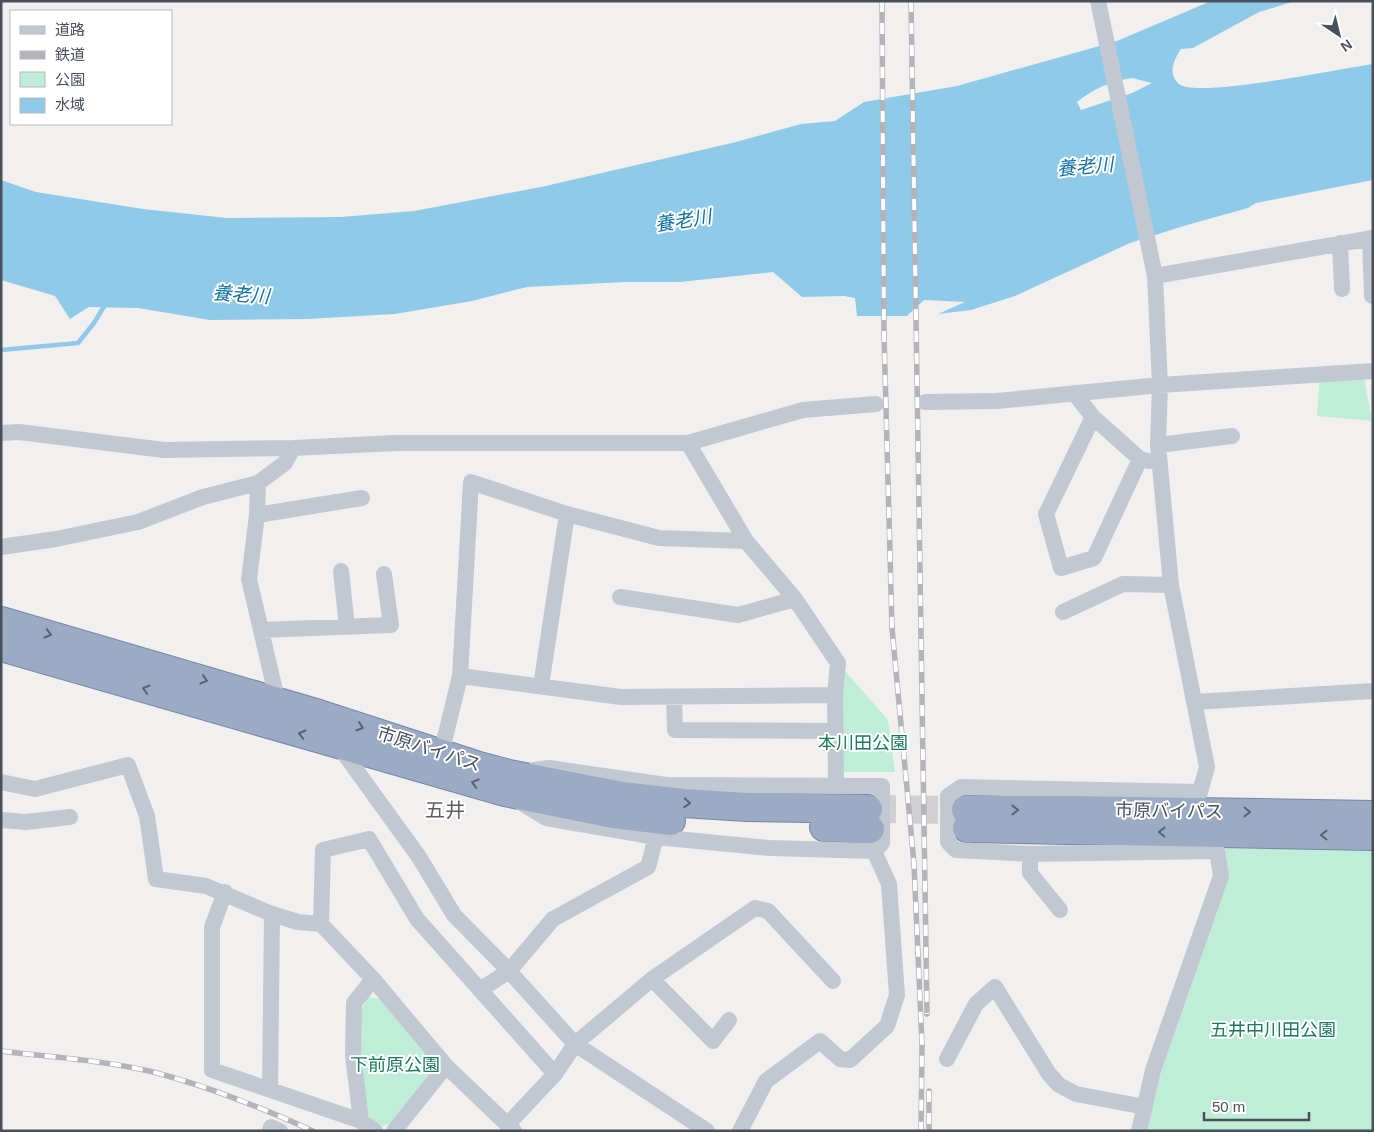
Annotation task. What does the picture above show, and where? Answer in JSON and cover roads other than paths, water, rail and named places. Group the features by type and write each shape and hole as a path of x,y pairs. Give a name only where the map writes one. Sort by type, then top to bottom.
{"highway":[{"name":"市原バイパス","path":"1,621 319,714 441,754 507,783"},
{"name":"市原バイパス","path":"1,647 338,745 507,783 613,814 676,821 870,830"},
{"name":"市原バイパス","path":"1373,815 1071,810 966,819 1373,836"}],"street":[{"path":"1098,1 1155,276 1160,386 1158,445 1171,585 1208,767 1200,792 961,787 948,796 948,842 956,850 1030,854 1217,851 1222,876 1153,1070 1139,1131"},
{"path":"1155,276 1371,238 1372,296"},
{"path":"1340,243 1342,289"},
{"path":"925,402 997,401 1160,386 1373,371"},
{"path":"1074,393 1093,417 1140,459 1159,464"},
{"path":"1,433 19,432 164,450 293,448 396,442 688,443 803,410 876,404"},
{"path":"1093,417 1046,514 1061,568 1094,558 1140,459"},
{"path":"1158,445 1232,436"},
{"path":"688,443 746,541 795,600 838,664 835,695 836,784"},
{"path":"1,547 56,539 138,522 203,497 258,483 285,463 293,448"},
{"path":"441,754 460,676 471,482 567,514 659,538 746,541"},
{"path":"258,483 257,515 249,579 278,703"},
{"path":"257,515 362,498"},
{"path":"541,686 567,514"},
{"path":"341,571 347,627"},
{"path":"261,630 391,625 384,574"},
{"path":"1063,612 1123,584 1171,585"},
{"path":"620,597 738,615 795,600"},
{"path":"460,676 621,697 835,695"},
{"path":"1195,702 1373,691"},
{"path":"674,697 675,730 836,731"},
{"path":"338,745 419,857 454,915 509,971 575,1044 708,1131"},
{"path":"1,782 35,789 128,765 147,816 156,879 206,886 225,892 272,914 298,922 321,924 373,979 446,1066 510,1128 555,1074 575,1044 652,979 755,908 768,911 833,981"},
{"path":"550,768 666,785 836,784 882,786 882,843 870,830 770,848 656,837 546,818 507,783 550,768"},
{"path":"1,820 26,822 70,817"},
{"path":"740,1131 766,1081 820,1041 840,1059 850,1060 887,1026 897,995 889,884 870,830"},
{"path":"480,990 509,971 554,919 648,867 656,837"},
{"path":"321,924 323,850 369,839 417,919 555,1074"},
{"path":"1030,854 1030,873 1060,910"},
{"path":"225,892 212,927 212,1070 361,1121 375,1131"},
{"path":"270,1089 272,914"},
{"path":"361,1121 353,1055 354,1003 373,979"},
{"path":"652,979 713,1041 729,1020"},
{"path":"947,1059 976,1004 995,986 1049,1074 1059,1085 1076,1094 1144,1107"},
{"path":"394,1131 446,1066"},
{"path":"270,1131 271,1127 280,1131"}],"water":[{"name":"養老川","path":"1211,1 1295,1 1259,12 1193,48 1181,49 1173,66 1175,80 1179,84 1191,88 1212,88 1271,81 1373,64 1373,180 1256,203 1248,208 1130,243 1015,296 971,310 938,314 965,302 924,300 907,316 857,316 855,298 844,296 802,297 773,272 680,282 625,282 527,287 472,301 395,314 307,319 210,320 138,308 89,307 70,319 55,296 1,280 1,180 36,192 143,209 227,218 341,217 414,211 541,187 732,143 801,124 835,121 864,102 957,86 1117,41","holes":["1132,78 1152,83 1132,93 1081,110 1077,102 1096,89 1116,81"]}],"waterway":[{"path":"1,350 78,343 94,323 106,303"}],"tunnel":[{"path":"868,809 966,810"}],"railway":[{"path":"882,1 884,334 892,628 914,864 922,1044 921,1131"},
{"path":"911,1 927,1014"},
{"path":"1,1051 94,1061 149,1071 232,1097 313,1131"},
{"path":"929,1091 929,1131"}],"district":[{"name":"五井","path":"445,810"}],"park label":[{"name":"本川田公園","path":"863,743"},
{"name":"五井中川田公園","path":"1273,1030"},
{"name":"下前原公園","path":"395,1065"}]}
